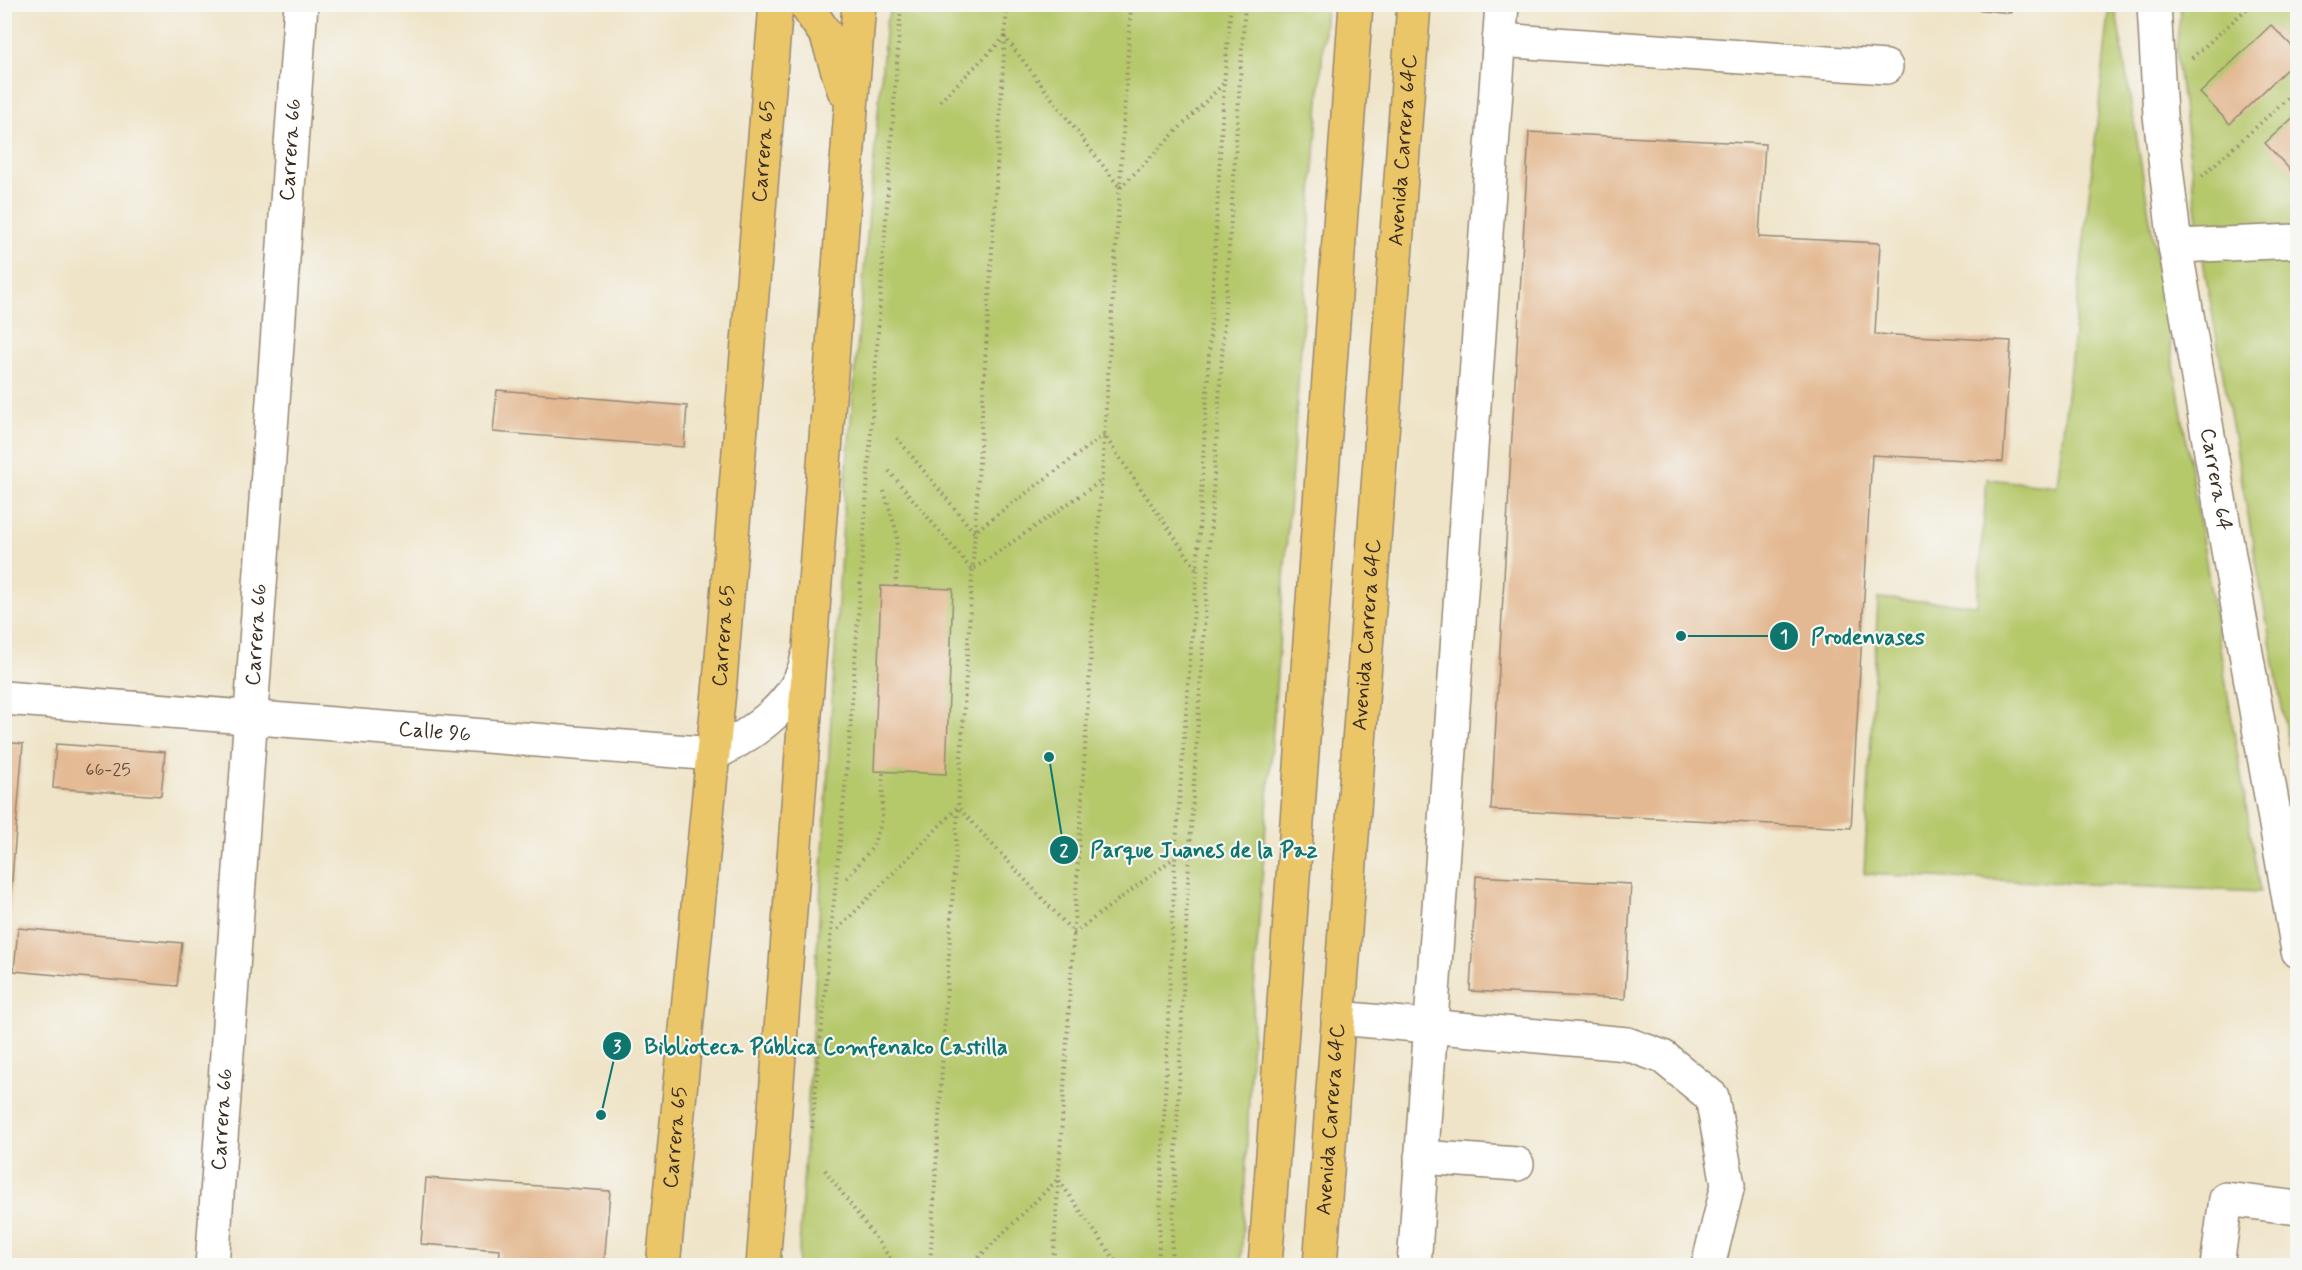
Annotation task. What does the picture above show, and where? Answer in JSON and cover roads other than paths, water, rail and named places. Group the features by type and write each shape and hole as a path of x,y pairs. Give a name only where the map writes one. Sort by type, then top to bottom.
{"main road":[{"name":"Carrera 65","path":"663,1266 714,754 776,4"},
{"path":"806,4 831,45 850,112"},
{"path":"1265,1266 1356,4"},
{"name":"Avenida Carrera 64C","path":"1320,1266 1414,4"},
{"path":"763,1266 857,20"}],"street":[{"name":"Carrera 66","path":"212,1266 301,4"},
{"path":"857,20 872,4"},
{"path":"1413,1266 1502,4"},
{"name":"Carrera 64","path":"2154,4 2158,88 2175,246 2298,951"},
{"path":"1499,40 1886,67"},
{"path":"2175,246 2298,241"},
{"path":"714,754 745,737 771,717 805,672 810,645"},
{"name":"Calle 96","path":"4,698 714,754"},
{"path":"1338,1018 1627,1044 1663,1057 1712,1097 1728,1185 1708,1266"},
{"path":"1421,1158 1517,1164"},
{"path":"2217,1266 2226,1199 2298,1208"}],"place":[{"name":"Prodenvases","path":"1681,636"},
{"name":"Parque Juanes de la Paz","path":"1049,757"},
{"name":"Biblioteca Pública Comfenalco Castilla","path":"601,1115"}]}
